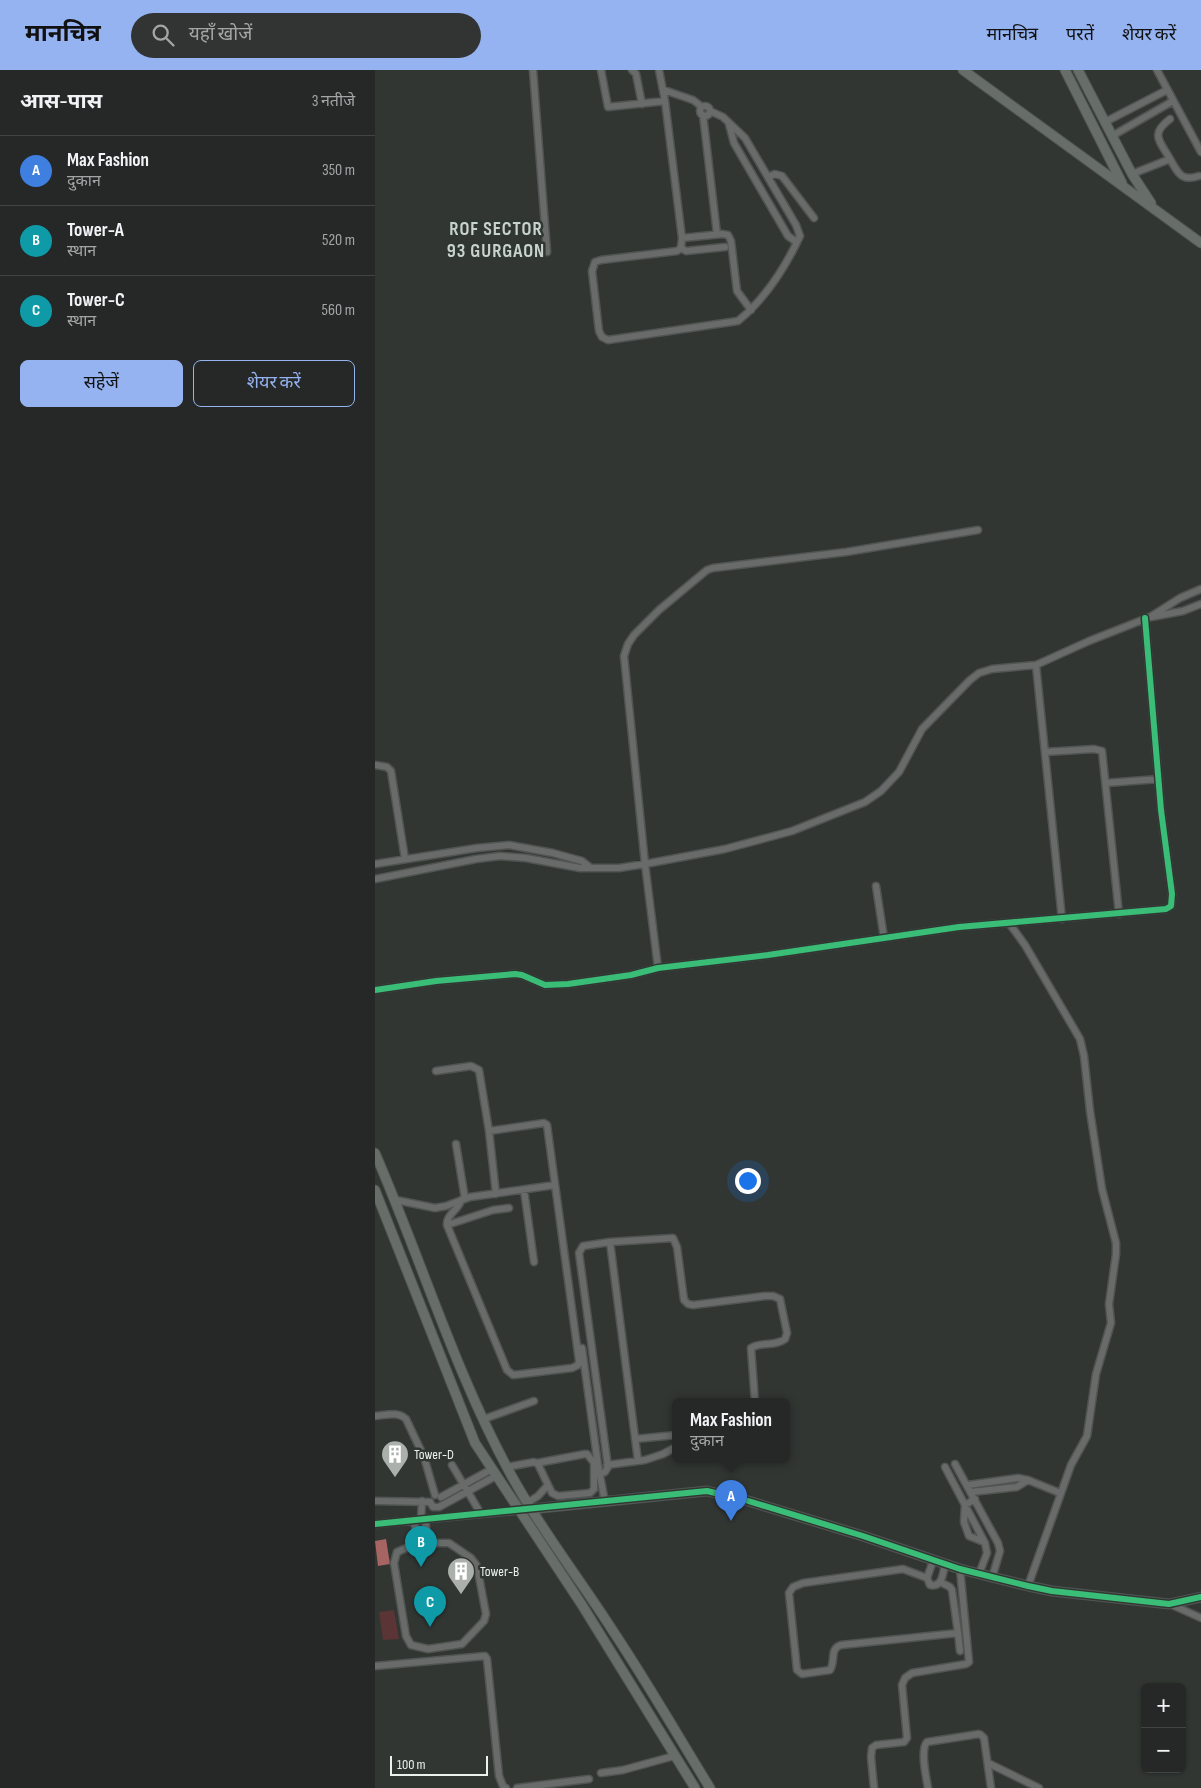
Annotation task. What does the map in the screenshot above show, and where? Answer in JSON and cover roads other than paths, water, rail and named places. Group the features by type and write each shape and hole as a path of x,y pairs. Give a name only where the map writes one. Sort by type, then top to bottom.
{"street":[{"path":"533,70 547,252"},
{"path":"601,70 608,107 665,101"},
{"path":"632,70 636,74 642,104"},
{"path":"659,70 664,90 681,248"},
{"path":"963,70 1201,244"},
{"path":"1065,70 1123,186"},
{"path":"1078,70 1132,174 1154,209"},
{"path":"1157,70 1201,152"},
{"path":"664,90 693,100 702,107 707,106 745,138 799,232 798,240 787,264 751,310 738,321 608,340 601,336 592,271 595,262 677,251 681,248"},
{"path":"1105,122 1167,90"},
{"path":"1112,136 1173,101"},
{"path":"702,107 700,111 703,115 717,234"},
{"path":"703,115 708,115 711,111"},
{"path":"1170,119 1159,127 1158,137 1179,174 1185,178 1192,179 1199,176"},
{"path":"729,124 734,143 781,225 791,240 798,240"},
{"path":"745,161 756,156"},
{"path":"1132,174 1170,159"},
{"path":"768,176 775,174 782,176 814,218"},
{"path":"781,225 792,219"},
{"path":"681,238 717,234 728,235 731,241 737,291 751,310"},
{"path":"681,248 686,251 725,247"},
{"path":"658,968 645,864 625,656 627,644 634,635 680,593 707,570 713,568 847,552 978,530"},
{"path":"1148,618 1168,605 1201,589"},
{"path":"375,879 500,856 519,857 575,868 619,868 725,849 791,831 865,802 881,791 899,772 922,729 979,673 1036,665 1089,641 1148,618 1183,612 1201,604"},
{"path":"375,990 436,981 515,974 523,975 545,985 556,985 631,975 658,968 768,955 959,928 1166,909 1171,906 1172,894 1165,849 1148,618"},
{"path":"1036,665 1062,919"},
{"path":"1045,752 1099,749 1102,752 1119,914"},
{"path":"375,765 387,767 391,772 405,859"},
{"path":"1106,783 1159,779"},
{"path":"375,864 477,848 509,845 553,852 582,862 591,868"},
{"path":"876,886 884,938"},
{"path":"1009,923 1025,945 1081,1039 1102,1189 1116,1242 1109,1304 1111,1323 1096,1374 1089,1432 1071,1465 1028,1586"},
{"path":"436,1071 471,1066 479,1070 489,1130 496,1194"},
{"path":"457,1144 463,1200 448,1218 447,1225 509,1373 513,1375 527,1374 576,1366 579,1361 546,1124 489,1130"},
{"path":"375,1153 448,1336 507,1467 529,1506 614,1632 710,1788"},
{"path":"395,1200 435,1208 463,1200 555,1185"},
{"path":"375,1190 475,1443 582,1604 695,1788"},
{"path":"523,1190 534,1262"},
{"path":"447,1225 493,1210 509,1208"},
{"path":"600,1474 607,1470 607,1465 579,1253 583,1246 610,1242 673,1238 677,1247 684,1300 688,1304 693,1305 765,1296 773,1296 780,1299 787,1333 785,1339 778,1343 751,1348 755,1398"},
{"path":"610,1242 638,1461"},
{"path":"537,1463 554,1495 590,1493 594,1489 596,1462 582,1348"},
{"path":"484,1419 534,1401"},
{"path":"375,1416 397,1414 402,1415 406,1419 424,1457 442,1504"},
{"path":"635,1440 672,1435"},
{"path":"607,1465 653,1458 672,1449"},
{"path":"507,1467 585,1454 596,1462 605,1502"},
{"path":"596,1462 603,1460 607,1465"},
{"path":"955,1464 993,1531 1000,1548 992,1578"},
{"path":"452,1465 481,1514"},
{"path":"945,1467 985,1542 987,1549 979,1574"},
{"path":"430,1502 431,1498 494,1473"},
{"path":"430,1502 431,1506 435,1508 467,1491 494,1473"},
{"path":"968,1485 1018,1478 1029,1480 1060,1493"},
{"path":"971,1492 1017,1487 1029,1480"},
{"path":"529,1506 548,1484"},
{"path":"375,1524 518,1510 529,1506 605,1502 707,1491 863,1536 959,1569 992,1578 1052,1591 1169,1604 1201,1618"},
{"path":"965,1505 975,1499"},
{"path":"375,1501 430,1502"},
{"path":"418,1543 421,1502"},
{"path":"965,1505 964,1522 969,1536 985,1542"},
{"path":"420,1520 428,1542"},
{"path":"418,1543 449,1543 471,1558 477,1566 486,1614 484,1621 462,1644 428,1649 411,1645 406,1636 394,1563 397,1552 418,1543"},
{"path":"987,1549 1000,1548"},
{"path":"933,1560 927,1578 927,1582 933,1586 937,1586 940,1582 945,1564"},
{"path":"874,1788 872,1748 876,1745 904,1742 907,1738 902,1685 905,1678 912,1672 969,1662 959,1569"},
{"path":"927,1578 903,1570 803,1583 793,1586 789,1593 797,1670 802,1674 830,1670 834,1662 834,1649 836,1646 958,1633"},
{"path":"940,1582 950,1587 951,1590 960,1651"},
{"path":"1169,1604 1201,1597"},
{"path":"375,1666 485,1656 487,1659 499,1776 503,1786 506,1788"},
{"path":"928,1788 924,1750 927,1742 981,1735 984,1738 991,1788"},
{"path":"601,1773 623,1770 674,1756"},
{"path":"987,1763 1039,1788"},
{"path":"517,1788 589,1779"}],"place":[{"name":"Tower-D","path":"395,1478"},
{"name":"Max Fashion","path":"731,1521"},
{"name":"Tower-A","path":"421,1567"},
{"name":"Tower-B","path":"461,1595"},
{"name":"Tower-C","path":"430,1627"}],"district":[{"name":"ROF SECTOR 93 GURGAON","path":"496,240"}]}
